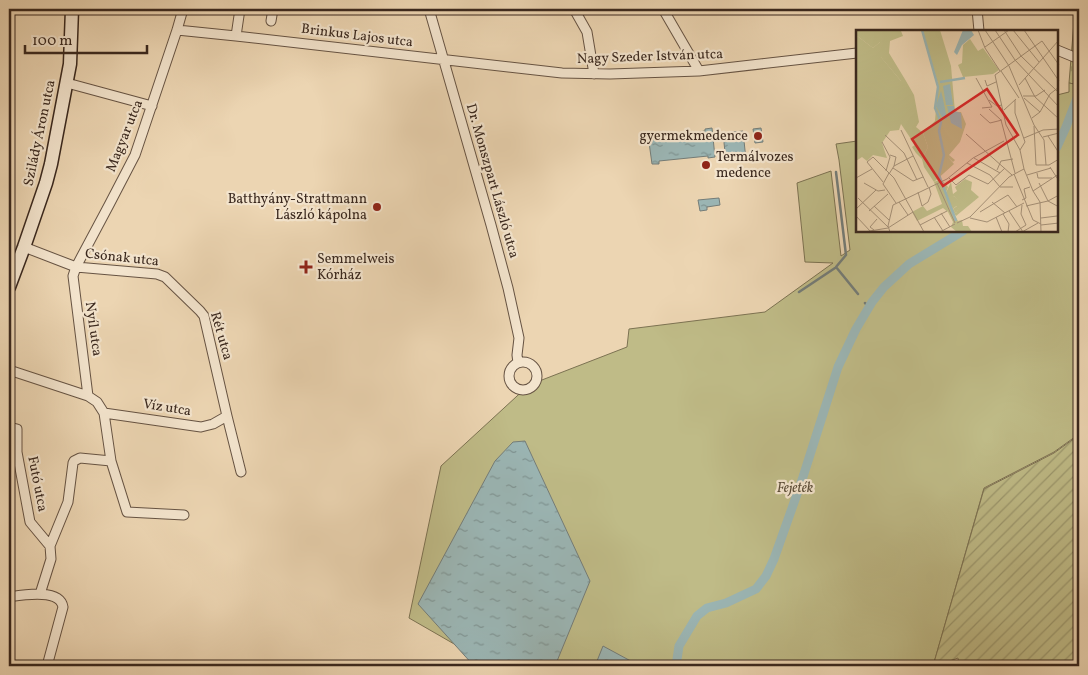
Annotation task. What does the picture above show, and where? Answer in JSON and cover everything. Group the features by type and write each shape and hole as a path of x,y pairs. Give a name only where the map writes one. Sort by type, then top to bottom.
{"street":[{"name":"Szilády Áron utca","path":"9,287 51,164 70,64 72,9"},
{"name":"Magyar utca","path":"76,267 135,155 183,9"},
{"path":"236,36 240,9"},
{"path":"271,20 273,9"},
{"name":"Dr. Monszpart László utca","path":"429,9 510,297 519,338 518,363"},
{"path":"574,9 587,32 594,74"},
{"path":"663,9 699,71"},
{"path":"977,9 979,30"},
{"name":"Brinkus Lajos utca","path":"177,30 444,60"},
{"path":"1058,50 1079,59"},
{"name":"Nagy Szeder István utca","path":"444,60 562,74 594,74 699,71 856,53"},
{"path":"67,83 152,106"},
{"name":"Csónak utca","path":"24,247 76,267 157,274 165,277"},
{"name":"Nyíl utca","path":"76,267 73,281 88,396"},
{"name":"Rét utca","path":"165,277 204,316 227,416"},
{"path":"9,370 88,396 97,402 104,413 111,461 127,512 184,515"},
{"name":"Víz utca","path":"104,413 201,427 213,424 227,416"},
{"path":"227,416 241,472"},
{"name":"Futó utca","path":"9,427 17,430 17,452 30,522 50,546"},
{"path":"40,594 51,559 50,546 68,502 74,461 80,458 111,461"},
{"path":"9,597 40,594 58,598 62,601 63,607 46,666"}],"green space":[{"path":"1075,9 1079,9 1079,85 1069,83"},
{"name":"Fejeték","path":"1069,83 1079,85 1079,434 1054,452 984,488 933,666 469,666 475,656 409,618 441,466 529,385 627,347 629,329 765,312 833,263 805,262 797,183 831,171 841,256 850,250 836,144 856,141 856,232 1058,232 1058,95 1069,92"},
{"path":"1079,435 1079,666 959,666 958,658 933,666 984,489 1054,453"}],"water":[{"path":"712,128 715,157 659,161 659,164 652,164 648,135 657,135 658,137 705,131 705,129"},
{"name":"gyermekmedence","path":"761,128 763,142 755,143 753,129"},
{"path":"743,131 746,160 726,162 723,133"},
{"path":"719,198 720,205 707,207 707,210 700,211 698,200"},
{"path":"525,441 590,581 555,666 474,666 418,604 495,461 513,442"},
{"path":"603,646 640,666 595,666"}],"waterway":[{"path":"1058,145 1079,93"},
{"path":"836,172 846,255 836,267 858,294"},
{"path":"676,666 679,646 697,616 707,608 726,603 756,589 766,576 774,559 802,480 838,367 856,329 872,302 884,287 909,264 961,232"},
{"path":"799,292 835,268"},
{"path":"865,303 869,307"}],"place":[{"name":"gyermekmedence","path":"758,136"},
{"name":"Termálvozes medence","path":"706,165"},
{"name":"Batthyány-Strattmann László kápolna","path":"377,207"},
{"name":"Semmelweis Kórház","path":"306,267"}]}
